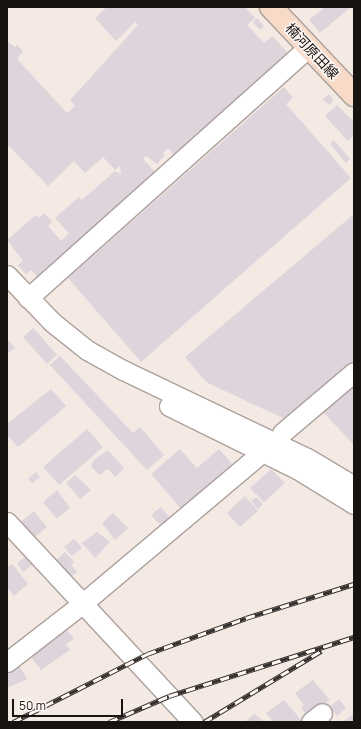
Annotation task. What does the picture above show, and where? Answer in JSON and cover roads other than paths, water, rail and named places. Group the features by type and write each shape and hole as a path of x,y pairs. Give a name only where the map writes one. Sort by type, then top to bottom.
{"main road":[{"name":"楠河原田線","path":"271,7 354,95"}],"street":[{"path":"28,298 309,47"},
{"path":"7,275 28,298 87,350 123,370 307,458 354,486"},
{"path":"123,370 190,387 319,450 354,471"},
{"path":"123,370 154,398 261,453 297,469 354,504"},
{"path":"282,433 354,372"},
{"path":"7,662 83,603 261,453"},
{"path":"7,522 193,722"}],"railway":[{"path":"13,722 147,654 246,618 354,584"},
{"path":"109,722 169,696 354,637"},
{"path":"204,722 321,651"}]}
